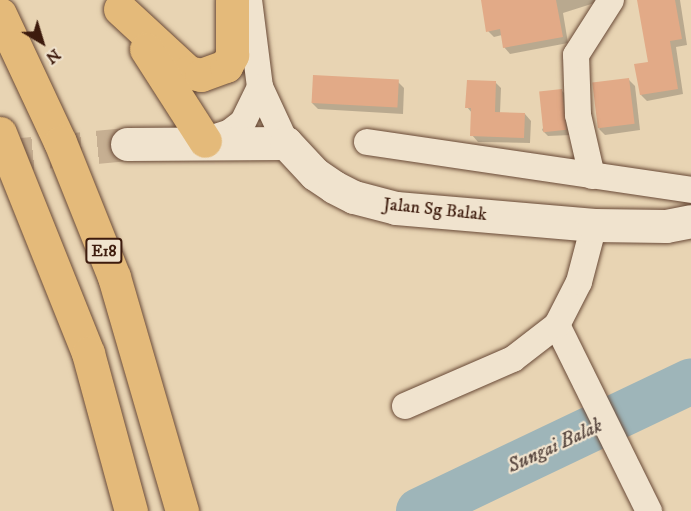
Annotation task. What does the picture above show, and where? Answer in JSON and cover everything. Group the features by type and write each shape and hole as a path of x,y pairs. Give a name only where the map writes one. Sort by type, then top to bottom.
{"highway":[{"path":"117,5 188,72 201,75 226,66 232,55 232,0"},
{"path":"117,5 205,141"},
{"name":"E18","path":"0,14 60,142 114,277 181,505"},
{"path":"0,133 88,353 131,511"}],"street":[{"path":"127,144 205,141 286,143 260,87 249,0"},
{"path":"592,176 578,115 576,55 610,0"},
{"path":"205,141 230,132 243,122 260,87"},
{"path":"367,142 691,190"},
{"name":"Jalan Sg Balak","path":"286,143 315,174 354,197 374,203 594,225 666,226 691,221"},
{"path":"405,406 513,358 557,325 579,282 594,225"},
{"path":"557,325 649,511"}],"building":[{"path":"481,0 556,0 563,37 503,48 500,29 486,32"},
{"path":"637,0 675,0 682,39 670,41 678,89 640,95 634,64 648,62"},
{"path":"313,75 399,80 397,107 312,103"},
{"path":"629,78 635,124 598,128 592,83"},
{"path":"467,80 496,81 495,112 525,113 524,138 470,136 471,108 465,108"},
{"path":"562,89 566,130 543,132 539,91"}],"waterway":[{"name":"Sungai Balak","path":"419,511 691,381"}],"tunnel":[{"path":"0,156 127,144"}]}
